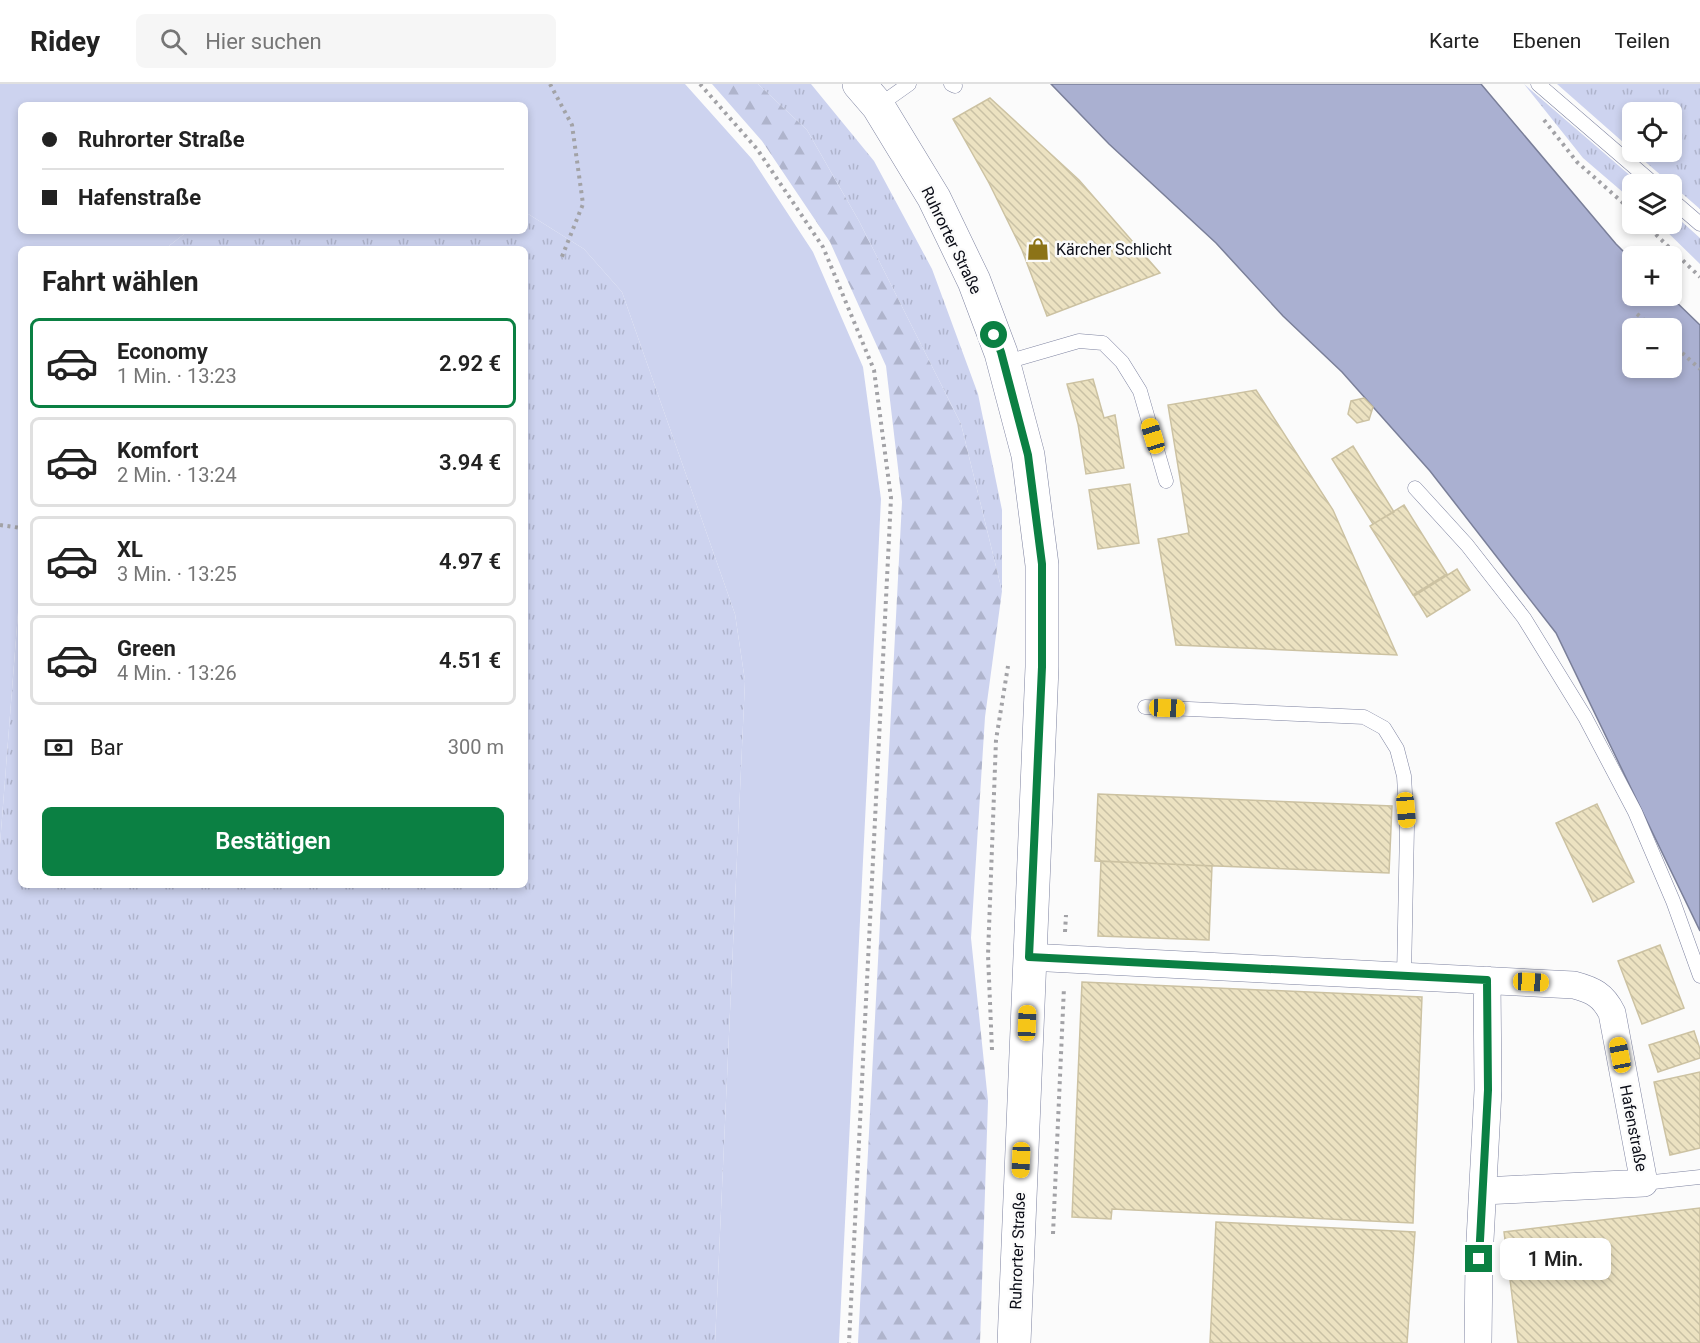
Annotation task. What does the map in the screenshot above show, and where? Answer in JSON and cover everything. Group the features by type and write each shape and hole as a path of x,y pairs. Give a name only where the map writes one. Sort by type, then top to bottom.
{"main road":[{"name":"Ruhrorter Straße","path":"868,95 934,198 974,281 1003,363 1028,455 1042,564 1042,667 1014,1343"}],"street":[{"name":"Hafenstraße","path":"1029,957 1574,985 1592,990 1606,1000 1612,1012 1644,1183 1483,1191"},
{"path":"1478,1343 1488,1090 1487,980"}],"lane":[{"path":"868,95 909,84"},
{"path":"1538,84 1642,174"},
{"path":"1682,208 1700,224"},
{"path":"1003,363 1079,341 1102,343 1122,362 1140,391 1166,481"},
{"path":"1415,488 1467,545 1524,618 1585,717 1635,812 1673,901 1700,976"},
{"path":"1145,707 1364,717 1384,728 1397,748 1404,776 1407,827 1404,976"},
{"path":"1644,1183 1700,1177"}],"path":[{"path":"550,84 572,125 583,204 561,258"},
{"path":"700,84 757,149 824,248 874,370 891,498 849,1343"},
{"path":"1543,119 1577,162 1622,202"},
{"path":"1656,234 1700,277"},
{"path":"1637,314 1642,318"},
{"path":"1682,353 1700,369"},
{"path":"0,525 18,528"},
{"path":"987,955 996,740 1010,657"}],"green space":[{"path":"0,84 685,84 752,159 813,252 863,367 881,499 839,1343 715,1343 745,681 735,614 622,292 584,249 528,214 528,102 18,102 18,234 184,234 169,246 18,246 18,613 0,844"},
{"path":"712,84 758,84 807,130 859,221 961,424 1002,591 985,717 971,938 988,1101 980,1343 858,1343 902,502 886,366 830,242 762,141"},
{"path":"758,84 811,84 874,161 932,269 978,394 1002,510 1002,591 961,424 859,221 807,130"},
{"path":"1524,84 1628,174 1622,174 1622,191 1583,158"},
{"path":"1557,84 1700,84 1700,209 1682,193 1682,174 1659,174 1646,162 1682,162 1682,102 1622,102 1622,141"},
{"path":"528,214 584,249 622,292 735,614 745,681 715,1343 0,1343 0,844 18,613 18,888 528,888 528,246 169,246 184,234 528,234"},
{"path":"1682,222 1700,238 1700,264 1682,246 1669,234 1682,234"}],"shaded area":[{"path":"1051,84 1481,84 1622,250 1622,306 1680,306 1700,325 1700,931 1556,633 1430,471 1342,372 1283,316 1216,243 1109,144"}],"building":[{"path":"990,98 1079,180 1160,273 1047,316 1022,250 989,183 953,119"},
{"path":"1093,379 1104,418 1115,415 1124,468 1086,474 1078,424 1067,384"},
{"path":"1256,390 1333,510 1397,655 1176,645 1158,539 1189,533 1168,405"},
{"path":"1364,398 1373,407 1369,420 1357,423 1348,414 1351,401"},
{"path":"1353,446 1394,512 1373,524 1332,459"},
{"path":"1130,484 1139,543 1098,549 1089,490"},
{"path":"1404,505 1447,574 1413,595 1370,526"},
{"path":"1457,569 1470,590 1427,617 1414,596"},
{"path":"1098,794 1392,806 1389,873 1095,861"},
{"path":"1597,804 1634,882 1593,902 1556,823"},
{"path":"1101,861 1212,866 1209,940 1098,936"},
{"path":"1660,945 1684,1008 1642,1024 1618,961"},
{"path":"1082,982 1422,997 1413,1223 1112,1209 1111,1219 1072,1217"},
{"path":"1694,1031 1700,1049 1700,1058 1658,1072 1649,1045"},
{"path":"1700,1072 1700,1148 1670,1155 1654,1082"},
{"path":"1700,1208 1700,1343 1518,1343 1504,1232"},
{"path":"1216,1222 1415,1232 1407,1343 1210,1343"}],"place":[{"name":"Kärcher Schlicht","path":"1038,249"}],"route":[{"path":"994,335 1001,352 1028,455 1042,564 1042,667 1029,957 1487,980 1488,1090 1479,1259"}]}
